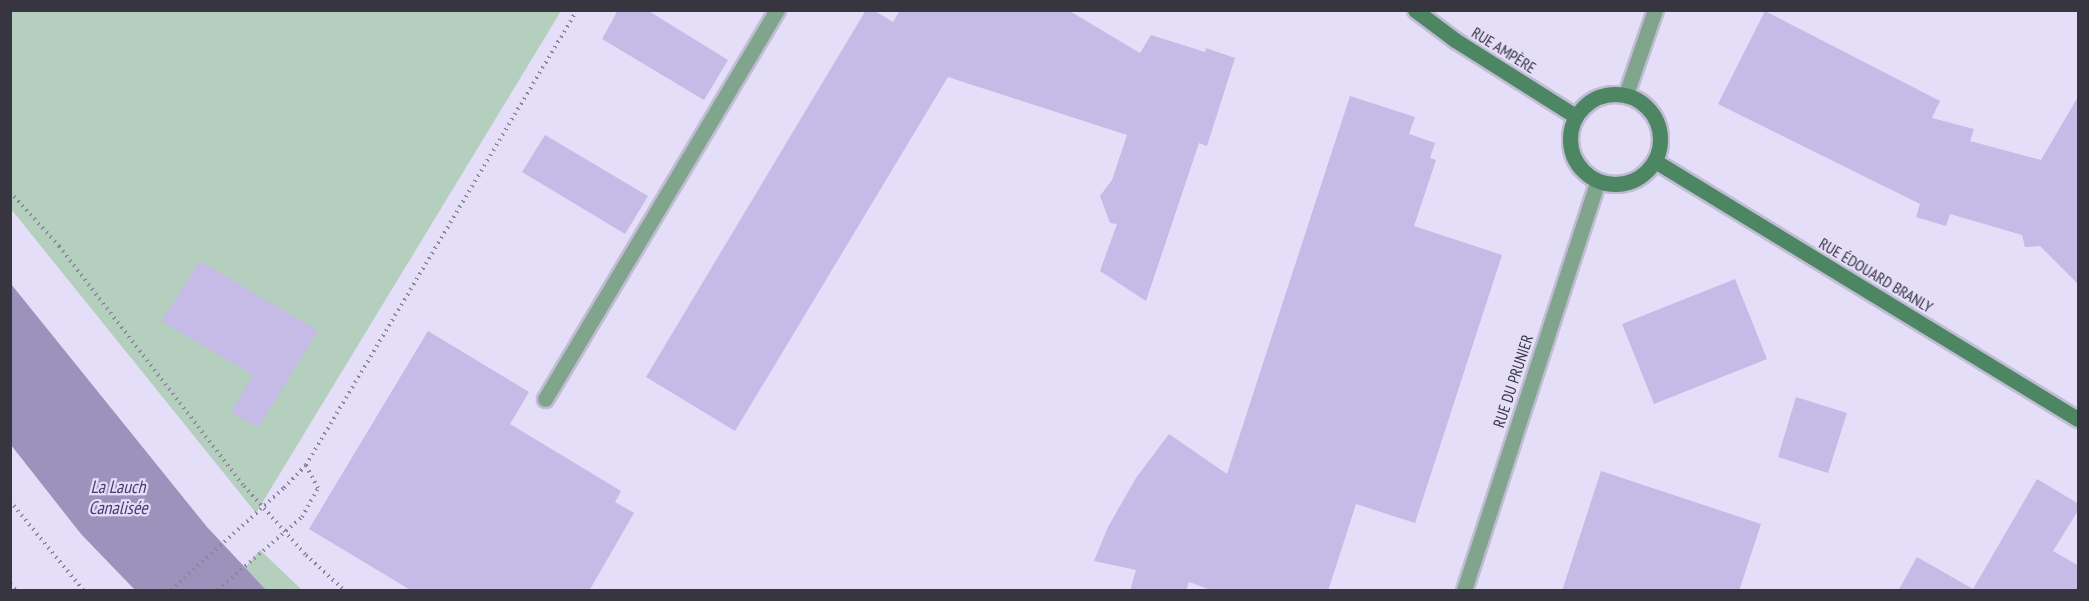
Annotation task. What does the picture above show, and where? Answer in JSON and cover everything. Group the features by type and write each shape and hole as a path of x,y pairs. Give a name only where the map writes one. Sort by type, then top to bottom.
{"street":[{"path":"545,399 777,10"},
{"name":"RUE AMPÈRE","path":"1415,10 1455,40 1575,116"},
{"path":"1626,94 1655,10"},
{"path":"1607,94 1626,94 1644,104 1657,120 1661,141 1655,160 1645,174 1630,183 1614,186 1597,182 1577,166 1569,141 1575,116 1589,101 1607,94"},
{"name":"RUE ÉDOUARD BRANLY","path":"1655,160 2079,420"},
{"name":"RUE DU PRUNIER","path":"1464,591 1597,182"}],"path":[{"path":"171,591 284,488 306,465 577,10"},
{"path":"10,192 81,273 244,486 306,555 344,591"},
{"path":"218,591 302,517 318,488 306,465"},
{"path":"10,501 83,591"},
{"path":"10,584 16,591"}],"green space":[{"path":"10,11 561,11 256,513 11,209"},
{"path":"260,550 302,590 226,590"}],"water":[{"name":"La Lauch Canalisée","path":"11,284 207,527 266,590 135,590 81,534 11,445"}],"building":[{"path":"618,10 647,10 728,60 704,100 602,39"},
{"path":"866,10 873,10 893,22 900,10 1068,10 1140,53 1151,35 1205,52 1206,48 1235,58 1207,146 1199,143 1146,301 1100,271 1117,224 1110,223 1100,196 1112,180 1127,135 948,77 735,431 646,377"},
{"path":"1765,11 1940,101 1932,118 1974,129 1970,141 2041,160 2079,95 2079,285 2040,246 2025,247 2022,235 1950,214 1946,226 1916,217 1920,204 1718,104"},
{"path":"1350,96 1415,117 1409,134 1435,143 1430,158 1436,160 1414,226 1502,255 1415,523 1356,504 1328,591 1214,591 1189,582 1186,591 1130,591 1136,570 1094,561 1108,527 1136,478 1169,434 1227,474"},
{"path":"545,135 648,196 625,234 522,172"},
{"path":"200,261 318,331 258,428 231,412 253,375 161,321"},
{"path":"1735,279 1767,359 1654,404 1622,324"},
{"path":"428,331 529,392 510,424 621,491 615,502 634,513 589,591 412,591 309,529"},
{"path":"1796,397 1847,413 1828,473 1778,457"},
{"path":"1601,471 1761,524 1739,591 1562,591"},
{"path":"2037,479 2079,504 2079,509 2053,551 2079,566 2079,591 1898,591 1917,557 1973,589"}]}
